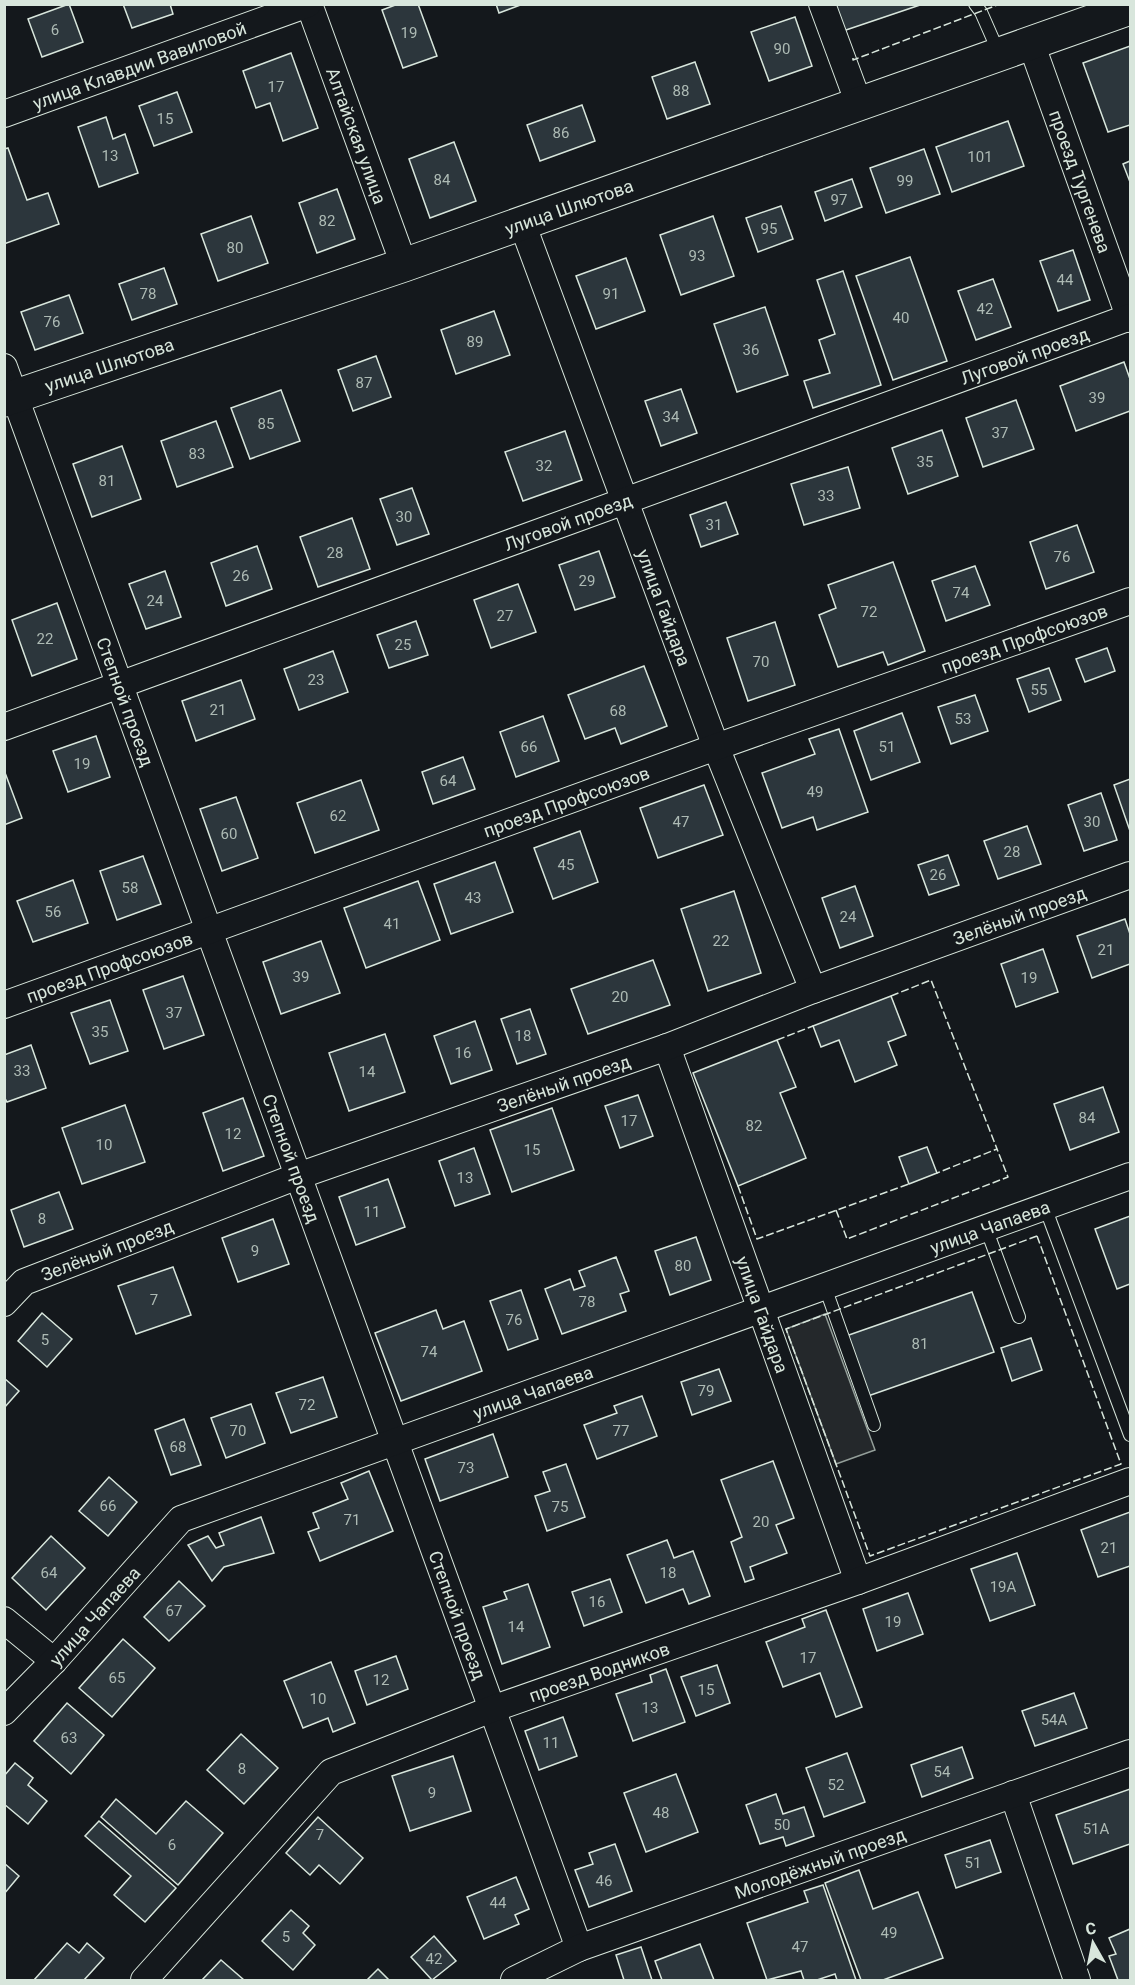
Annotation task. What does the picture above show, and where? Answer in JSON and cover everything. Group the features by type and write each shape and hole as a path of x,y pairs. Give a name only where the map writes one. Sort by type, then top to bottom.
{"main road":[{"name":"улица Шлютова","path":"8,388 404,265 1131,8"}],"street":[{"name":"улица Клавдии Вавиловой","path":"4,114 309,4"},
{"name":"Алтайская улица","path":"309,4 404,265"},
{"path":"822,4 859,104"},
{"name":"проезд Тургенева","path":"1031,43 1130,318"},
{"name":"улица Гайдара","path":"522,224 716,747 813,990"},
{"name":"Луговой проезд","path":"4,727 1130,318"},
{"name":"Степной проезд","path":"8,388 120,686 579,1948"},
{"name":"проезд Профсоюзов","path":"4,1005 716,747 1131,601"},
{"name":"Зелёный проезд","path":"4,1303 24,1282 298,1176 668,1047 813,990 1131,875"},
{"name":"улица Гайдара","path":"668,1047 858,1581"},
{"name":"улица Чапаева","path":"4,1712 54,1661 181,1519 1131,1176"},
{"name":"проезд Водников","path":"144,1980 331,1772 492,1709 858,1581 1131,1480"},
{"path":"4,1620 54,1661"},
{"name":"Молодёжный проезд","path":"514,1980 579,1948 1131,1753"},
{"path":"1013,1794 1077,1980"}],"lane":[{"path":"975,4 1000,54"},
{"path":"1045,1207 1131,1435"},
{"path":"986,1228 1019,1317"},
{"path":"825,1287 874,1425"}],"shaded area":[{"path":"825,1314 875,1450 836,1464 786,1329"}],"building":[{"path":"69,4 83,42 42,57 28,19"},
{"path":"123,4 170,4 173,14 132,28"},
{"path":"398,4 418,4 437,56 403,68 382,10"},
{"path":"496,4 523,4 499,13"},
{"path":"834,4 923,4 843,31"},
{"path":"795,17 812,66 769,81 751,32"},
{"path":"1130,46 1130,125 1108,132 1083,63"},
{"path":"291,53 318,128 283,141 270,103 256,108 243,71"},
{"path":"695,62 710,104 667,119 652,77"},
{"path":"177,92 192,132 154,146 139,106"},
{"path":"582,105 595,141 540,161 527,125"},
{"path":"106,117 113,139 125,134 138,173 99,187 78,127"},
{"path":"1008,121 1024,166 952,192 936,147"},
{"path":"454,142 476,201 430,218 409,159"},
{"path":"8,148 27,200 48,193 59,224 4,244 4,149"},
{"path":"924,149 940,194 886,213 870,168"},
{"path":"1130,161 1130,182 1123,164"},
{"path":"852,179 862,207 825,221 815,192"},
{"path":"337,189 355,239 317,253 299,203"},
{"path":"781,206 793,239 758,252 746,218"},
{"path":"251,216 268,263 218,281 201,234"},
{"path":"713,216 734,276 681,295 660,235"},
{"path":"1073,250 1090,300 1058,311 1040,261"},
{"path":"910,257 947,361 893,380 856,276"},
{"path":"626,258 645,311 596,329 576,276"},
{"path":"164,268 177,304 132,320 119,284"},
{"path":"843,271 881,385 813,408 804,381 830,373 819,340 835,334 817,280"},
{"path":"993,279 1011,327 976,340 958,291"},
{"path":"69,295 83,333 35,350 21,312"},
{"path":"765,307 788,375 737,392 714,324"},
{"path":"494,311 510,355 456,374 441,330"},
{"path":"376,356 391,397 353,411 338,370"},
{"path":"1124,362 1130,379 1130,411 1076,431 1060,386"},
{"path":"681,389 697,433 661,446 645,401"},
{"path":"281,390 300,441 250,459 231,408"},
{"path":"1016,400 1034,449 983,467 966,418"},
{"path":"216,421 233,467 177,487 161,441"},
{"path":"942,430 958,476 908,494 892,448"},
{"path":"565,431 582,480 523,501 505,452"},
{"path":"122,446 141,499 92,517 73,464"},
{"path":"848,467 860,508 804,525 791,484"},
{"path":"412,488 429,534 397,545 380,499"},
{"path":"726,502 738,534 701,547 690,515"},
{"path":"352,518 370,569 318,587 300,537"},
{"path":"1077,525 1094,572 1046,589 1030,542"},
{"path":"257,546 272,589 226,606 211,563"},
{"path":"599,551 615,597 575,610 559,565"},
{"path":"893,562 925,651 888,665 883,652 838,667 819,615 836,608 828,585"},
{"path":"975,566 990,605 946,621 932,581"},
{"path":"165,571 181,617 146,629 129,584"},
{"path":"518,584 536,632 491,648 474,600"},
{"path":"57,603 77,659 32,676 12,620"},
{"path":"416,621 428,655 389,668 377,635"},
{"path":"775,622 795,685 748,701 727,638"},
{"path":"1107,648 1115,671 1085,682 1076,659"},
{"path":"333,651 348,692 299,710 284,669"},
{"path":"644,666 667,726 621,744 615,728 585,739 568,695"},
{"path":"1049,668 1061,700 1029,712 1017,679"},
{"path":"241,680 255,719 196,741 182,701"},
{"path":"975,695 988,731 951,744 938,707"},
{"path":"902,713 920,762 871,780 854,731"},
{"path":"543,716 559,761 516,777 500,732"},
{"path":"839,729 868,812 817,830 813,817 782,828 762,773 815,754 809,739"},
{"path":"96,736 110,777 68,792 53,751"},
{"path":"463,757 475,789 433,804 422,772"},
{"path":"4,770 22,818 4,825"},
{"path":"1130,779 1130,831 1114,785"},
{"path":"361,780 379,830 315,853 297,803"},
{"path":"704,785 723,835 658,858 640,808"},
{"path":"1101,793 1117,840 1084,851 1068,805"},
{"path":"236,797 258,858 222,871 200,809"},
{"path":"1027,826 1041,864 998,879 984,841"},
{"path":"580,831 598,882 553,899 534,848"},
{"path":"948,855 959,885 929,895 918,865"},
{"path":"143,856 161,904 117,920 100,871"},
{"path":"495,862 513,912 451,934 434,884"},
{"path":"73,880 88,923 33,942 17,901"},
{"path":"418,881 440,940 366,968 344,908"},
{"path":"855,886 873,936 840,948 822,898"},
{"path":"734,891 761,973 708,991 681,909"},
{"path":"1125,919 1130,934 1130,964 1092,978 1077,936"},
{"path":"321,941 340,993 281,1014 263,962"},
{"path":"1043,949 1058,992 1016,1007 1001,964"},
{"path":"653,960 670,1005 588,1034 571,989"},
{"path":"183,976 204,1035 164,1049 143,990"},
{"path":"891,996 906,1035 888,1042 897,1065 855,1082 839,1040 821,1047 813,1026"},
{"path":"110,1000 128,1051 90,1064 71,1013"},
{"path":"530,1009 546,1054 517,1064 501,1019"},
{"path":"475,1021 492,1070 451,1084 434,1036"},
{"path":"385,1034 405,1092 349,1111 329,1053"},
{"path":"777,1040 796,1087 780,1093 806,1158 738,1186 693,1073"},
{"path":"31,1045 46,1088 7,1102 4,1097 4,1055"},
{"path":"1103,1087 1119,1132 1070,1150 1054,1104"},
{"path":"638,1095 653,1136 620,1148 605,1106"},
{"path":"243,1098 264,1156 223,1171 203,1113"},
{"path":"125,1105 145,1162 82,1184 62,1128"},
{"path":"552,1108 574,1170 512,1192 490,1130"},
{"path":"927,1147 937,1173 909,1184 899,1157"},
{"path":"474,1148 490,1194 455,1206 439,1161"},
{"path":"388,1179 405,1227 356,1245 339,1197"},
{"path":"59,1192 73,1229 24,1247 11,1210"},
{"path":"1130,1216 1130,1284 1117,1289 1095,1229"},
{"path":"273,1219 289,1264 238,1282 222,1238"},
{"path":"696,1237 711,1280 670,1295 655,1251"},
{"path":"616,1257 629,1291 620,1294 626,1311 562,1334 545,1289 570,1279 574,1290 585,1286 579,1271"},
{"path":"173,1267 191,1315 136,1334 118,1286"},
{"path":"521,1290 538,1339 508,1350 490,1301"},
{"path":"972,1292 994,1352 868,1396 846,1336"},
{"path":"436,1310 443,1329 464,1321 482,1371 401,1401 375,1333"},
{"path":"42,1313 72,1339 47,1367 18,1341"},
{"path":"1031,1338 1042,1370 1012,1381 1001,1348"},
{"path":"719,1369 731,1401 692,1415 681,1382"},
{"path":"323,1377 337,1417 291,1433 276,1393"},
{"path":"4,1378 19,1391 4,1408"},
{"path":"642,1396 657,1436 597,1459 584,1425 617,1413 614,1406"},
{"path":"251,1404 265,1443 226,1458 211,1418"},
{"path":"184,1419 201,1465 171,1475 155,1430"},
{"path":"493,1434 508,1477 440,1501 425,1459"},
{"path":"773,1461 794,1518 776,1525 787,1553 750,1567 754,1579 745,1582 731,1542 742,1537 721,1480"},
{"path":"566,1464 585,1517 547,1531 535,1496 550,1491 543,1472"},
{"path":"369,1471 393,1531 320,1561 308,1532 319,1528 313,1513 348,1499 341,1483"},
{"path":"109,1477 137,1502 108,1536 79,1511"},
{"path":"1130,1512 1130,1566 1098,1577 1081,1530"},
{"path":"261,1517 274,1553 224,1567 212,1581 188,1545 208,1536 216,1548 224,1545 219,1533"},
{"path":"51,1536 85,1568 46,1610 12,1578"},
{"path":"667,1540 674,1558 693,1551 710,1596 689,1604 683,1589 646,1603 627,1555"},
{"path":"1017,1553 1035,1605 990,1621 971,1569"},
{"path":"610,1579 622,1612 584,1626 572,1592"},
{"path":"179,1581 205,1606 169,1641 144,1617"},
{"path":"528,1584 550,1647 502,1664 483,1607 507,1599 504,1592"},
{"path":"908,1593 923,1634 877,1651 863,1609"},
{"path":"826,1610 862,1707 836,1717 820,1673 783,1687 766,1642 805,1627 802,1619"},
{"path":"123,1639 155,1668 112,1717 79,1688"},
{"path":"396,1656 408,1689 367,1705 355,1671"},
{"path":"331,1662 355,1723 333,1732 328,1718 303,1728 284,1681"},
{"path":"717,1665 730,1703 696,1716 681,1677"},
{"path":"666,1669 685,1722 633,1741 616,1694 652,1682 650,1675"},
{"path":"1074,1693 1087,1728 1035,1746 1022,1711"},
{"path":"67,1703 104,1735 71,1774 34,1741"},
{"path":"563,1717 577,1756 539,1770 525,1731"},
{"path":"241,1734 278,1768 244,1804 207,1770"},
{"path":"962,1747 973,1778 922,1797 911,1765"},
{"path":"847,1753 865,1802 824,1817 806,1768"},
{"path":"453,1756 471,1811 410,1831 392,1776"},
{"path":"15,1763 33,1778 28,1785 47,1801 28,1824 4,1804 4,1776"},
{"path":"676,1774 698,1832 646,1852 624,1793"},
{"path":"1130,1789 1130,1844 1073,1864 1056,1815"},
{"path":"776,1794 783,1814 804,1807 814,1836 786,1846 783,1837 760,1844 746,1805"},
{"path":"116,1799 156,1834 186,1801 223,1833 178,1885 101,1817"},
{"path":"318,1817 363,1858 340,1884 319,1865 310,1875 286,1853"},
{"path":"99,1821 176,1888 145,1922 114,1895 131,1876 85,1836"},
{"path":"990,1840 1001,1872 956,1888 945,1855"},
{"path":"615,1844 632,1891 589,1907 575,1870 593,1864 589,1853"},
{"path":"4,1863 19,1876 4,1894"},
{"path":"859,1870 873,1909 918,1892 943,1958 883,1980 861,1980 825,1883"},
{"path":"516,1877 529,1909 515,1915 519,1924 484,1939 467,1897"},
{"path":"823,1885 856,1980 837,1980 835,1974 817,1980 804,1980 801,1971 767,1980 747,1923 808,1902 804,1891"},
{"path":"291,1910 309,1926 303,1933 315,1945 293,1970 262,1941"},
{"path":"1130,1929 1130,1980 1118,1980 1109,1956 1116,1954 1109,1938"},
{"path":"434,1936 456,1961 432,1980 411,1957"},
{"path":"67,1943 79,1953 87,1943 104,1958 84,1980 34,1980"},
{"path":"700,1944 714,1980 662,1980 655,1961"},
{"path":"641,1947 652,1980 624,1980 616,1955"},
{"path":"221,1960 244,1980 202,1980"},
{"path":"378,1969 389,1980 367,1980"}],"fence":[{"path":"853,58 853,60 1000,4"},
{"path":"891,996 931,980 997,1149 937,1173"},
{"path":"777,1040 813,1026"},
{"path":"836,1210 847,1239 1008,1177 997,1149"},
{"path":"738,1186 757,1239 909,1184"},
{"path":"1037,1236 1121,1464 870,1556 786,1329 1037,1236"}]}
